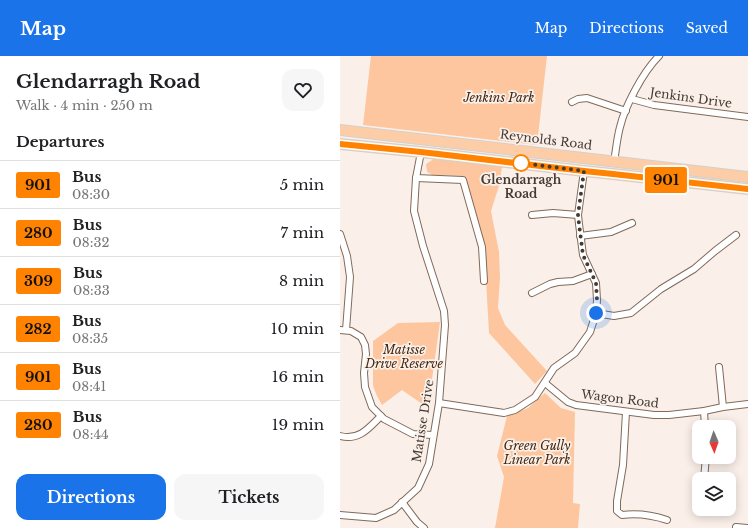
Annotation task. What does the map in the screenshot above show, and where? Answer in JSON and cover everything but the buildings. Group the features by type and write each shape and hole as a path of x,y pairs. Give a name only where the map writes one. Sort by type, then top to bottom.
{"main road":[{"name":"Reynolds Road","path":"340,130 748,177"},
{"path":"421,152 422,139"},
{"path":"340,144 748,190"},
{"path":"613,174 614,162"}],"street":[{"path":"614,162 620,127 626,111 640,81 652,62 659,56"},
{"path":"572,102 578,99 588,98 626,111"},
{"name":"Jenkins Drive","path":"632,99 654,105 748,117"},
{"name":"Matisse Drive","path":"340,516 376,518 394,510 418,488 429,464 438,403 445,325 444,311 423,246 414,211 416,178 421,152"},
{"path":"438,403 504,413 514,410 535,397 554,368 575,353 590,332 596,313 597,300 596,283 583,255 580,236 578,215 584,171"},
{"path":"416,178 463,180 482,247 484,281"},
{"path":"532,215 553,213 578,215"},
{"path":"580,236 611,232 632,224"},
{"path":"340,234 347,256 350,276 343,330 351,331 360,337 365,345 365,387 372,407 384,419 414,434 433,436"},
{"path":"596,313 614,316 631,313 661,289 694,269 736,235"},
{"path":"532,293 550,284 573,281 592,274"},
{"path":"719,367 723,407"},
{"name":"Wagon Road","path":"545,383 568,402 576,405 654,415 704,411 748,404"},
{"path":"704,411 705,420"},
{"path":"626,412 623,465 614,512 622,516 633,514 655,516 667,520"},
{"path":"340,436 355,437 367,430 381,416"},
{"path":"402,502 424,528"},
{"path":"736,527 748,528"}],"green space":[{"name":"Jenkins Park","path":"371,56 547,56 537,145 363,125"},
{"path":"435,158 502,167 499,186 491,211 499,252 500,278 498,308 505,325 547,371 535,384 489,333 484,245 464,176 433,175 427,172 426,164"},
{"name":"Matisse Drive Reserve","path":"440,322 428,408 402,390 382,405 373,386 373,341 398,323"},
{"name":"Green Gully Linear Park","path":"545,393 561,408 575,412 573,503 580,504 578,528 495,528 504,477 497,456 507,416 528,408"}],"bus line":[{"name":"901","path":"340,144 748,189"}],"place":[{"name":"Glendarragh Road","path":"521,163"}],"route":[{"path":"521,163 584,171 578,215 583,255 596,283 596,313"}]}
